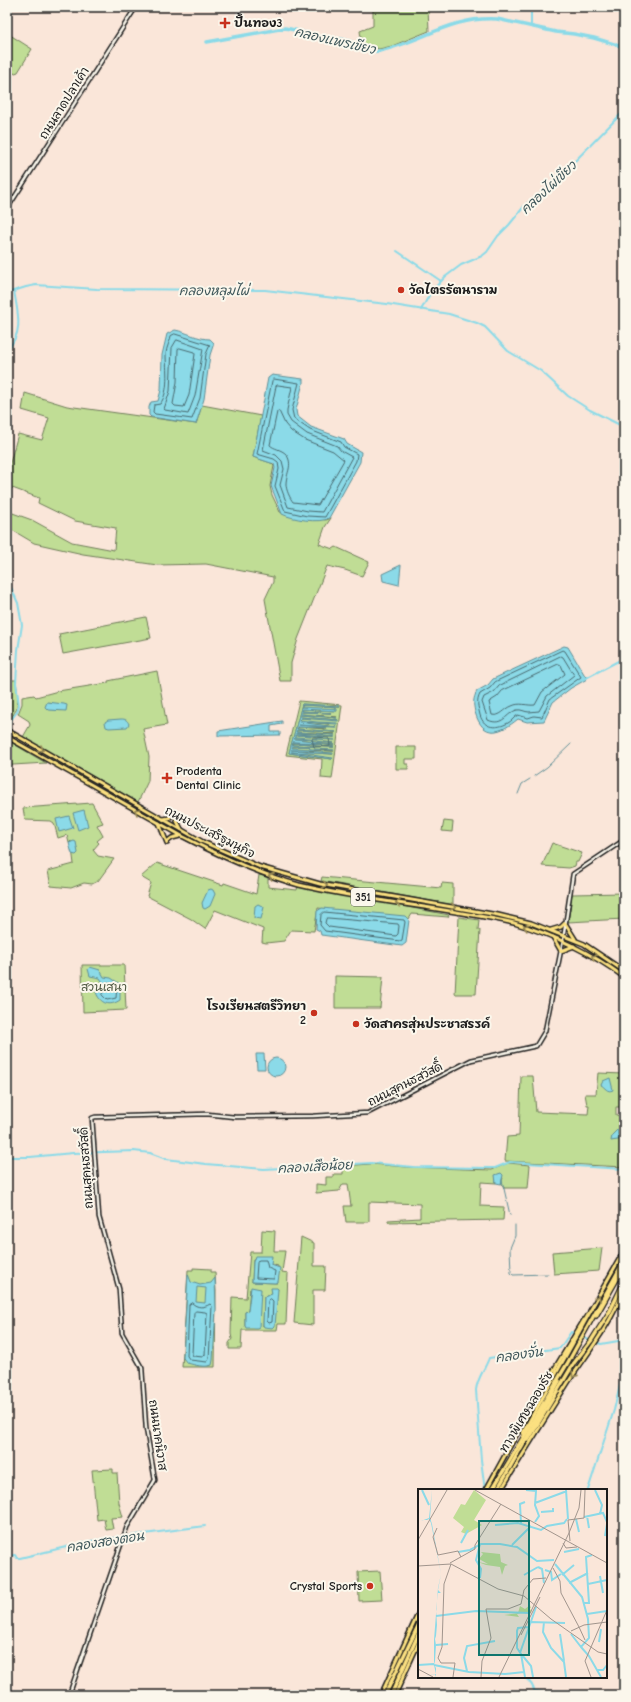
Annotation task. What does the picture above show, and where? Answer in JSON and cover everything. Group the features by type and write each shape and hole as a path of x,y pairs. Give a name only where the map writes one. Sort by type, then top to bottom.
{"highway":[{"name":"ทางพิเศษฉลองรัช","path":"493,1489 567,1364 624,1261"},
{"name":"ทางพิเศษฉลองรัช","path":"498,1489 624,1267"},
{"path":"519,1452 534,1431 574,1363 610,1311 624,1282"},
{"path":"520,1443 529,1421 591,1310"},
{"path":"385,1695 418,1626"},
{"path":"391,1695 418,1635"}],"main road":[{"name":"ถนนลาดปลาเค้า","path":"7,209 136,7"},
{"name":"ถนนประเสริฐมนูกิจ","path":"7,730 182,830 235,858 260,868 325,885 498,915 541,926 586,946 624,971"},
{"name":"ถนนประเสริฐมนูกิจ","path":"7,737 171,830 244,867 299,885 491,919 540,931 584,950 624,977"},
{"path":"162,818 169,818 173,813 182,830"},
{"path":"159,823 167,842 174,837 182,836"},
{"path":"171,830 172,824"},
{"name":"ถนนสุคนธสวัสดิ์","path":"99,1217 92,1120 94,1117 207,1114 235,1116 313,1116 368,1112 472,1060 531,1048 538,1044 545,1032 561,951 573,874 624,840"},
{"path":"551,930 561,927 565,923 576,941"},
{"path":"540,931 541,926"},
{"path":"552,936 561,951 574,946"},
{"path":"584,950 586,946"},
{"name":"ถนนนาคนิวาส","path":"69,1695 127,1527 154,1483 155,1475 146,1428 142,1368 122,1333 119,1286 99,1217"},
{"path":"591,1310 624,1251"},
{"path":"502,1489 566,1386 597,1342 614,1312 624,1289"},
{"path":"487,1489 531,1408 576,1336"},
{"path":"381,1695 418,1614"},
{"path":"395,1695 418,1644"}],"green space":[{"path":"373,7 428,7 429,31 392,46 379,49 362,44 360,31 373,26"},
{"path":"7,33 32,49 18,72 7,76"},
{"path":"25,393 67,406 196,424 202,405 261,416 253,457 271,463 274,466 270,486 272,495 280,512 326,520 331,518 325,527 319,544 333,549 336,547 369,562 362,576 327,566 298,639 291,663 291,681 280,681 265,599 273,582 273,577 206,564 157,565 83,554 34,543 7,527 7,511 32,520 72,542 114,550 116,528 75,521 38,503 39,498 7,486 10,463 18,434 42,440 49,418 22,410"},
{"path":"146,617 151,638 63,654 59,634"},
{"path":"157,671 167,725 143,729 149,757 148,781 138,802 23,737 30,725 29,721 18,714 22,704 22,697 34,695 36,697 58,691 108,683 108,681"},
{"path":"7,680 16,680 18,703 15,713 7,723"},
{"path":"299,701 342,705 332,779 321,778 322,759 286,755","holes":["302,704 340,707 303,705 301,708 335,709 337,711 301,709 301,711 331,713 301,712 301,714 337,717 300,715 300,717 338,720 301,718 299,723 336,727 298,724 299,726 327,729 299,727 297,729 336,732 296,730 296,732 335,734 296,733 295,734 334,737 295,735 294,739 334,743 293,742 334,745 293,743 292,745 334,747 292,746 292,748 334,751 291,750 333,754 291,752 332,759 289,753"]},
{"path":"7,740 46,763 13,765 9,766 7,769"},
{"path":"396,747 416,747 416,759 405,759 405,764 408,764 408,769 396,769"},
{"path":"92,803 103,823 97,825 103,836 97,841 99,843 93,850 98,856 114,859 98,881 92,884 84,883 71,888 51,886 48,871 74,864 71,841 69,843 67,835 58,838 54,823 51,821 25,820 23,808"},
{"path":"444,821 453,822 452,832 442,831"},
{"path":"552,843 582,853 575,866 569,868 542,866"},
{"path":"157,863 223,885 224,883 256,894 259,875 268,877 268,887 297,890 298,886 449,915 448,917 412,914 409,919 318,908 314,931 291,930 284,941 266,943 262,942 263,929 215,910 205,929 191,919 147,896 151,883 141,877"},
{"path":"322,877 441,888 442,883 453,884 453,905 321,881"},
{"path":"624,893 624,919 568,922 572,894"},
{"path":"459,917 479,920 478,930 480,930 476,994 455,994"},
{"name":"สวนเสนา","path":"82,965 124,965 126,1010 83,1012"},
{"path":"335,976 383,977 380,1008 335,1008"},
{"path":"598,1073 624,1074 624,1107 616,1107 616,1115 624,1116 624,1123 622,1124 624,1125 624,1167 505,1161 507,1137 519,1136 521,1076 533,1076 536,1112 588,1114 589,1105 587,1105 585,1094 596,1094"},
{"path":"508,1163 530,1165 528,1188 504,1188 501,1182 503,1178 496,1179 496,1183 481,1182 480,1206 504,1207 503,1220 388,1222 388,1220 420,1218 420,1204 369,1202 369,1222 346,1222 344,1206 351,1206 348,1184 343,1184 339,1191 316,1193 316,1184 326,1185 326,1177 334,1177 334,1174 343,1174 343,1166 371,1164 406,1167 492,1170"},
{"path":"262,1230 275,1231 274,1251 285,1251 282,1272 288,1273 286,1324 278,1324 277,1330 242,1330 241,1349 229,1349 229,1343 232,1339 232,1297 246,1298 250,1252 261,1252","holes":["253,1260 278,1266 277,1283 252,1282","250,1289 257,1328 245,1326 245,1312 248,1311","278,1289 263,1326 264,1297 272,1294 272,1290"]},
{"path":"301,1237 314,1243 314,1266 326,1266 325,1290 313,1290 313,1325 294,1323"},
{"path":"602,1248 599,1271 554,1274 552,1252"},
{"path":"193,1268 211,1269 211,1272 215,1272 215,1367 182,1367 188,1270 193,1270"},
{"path":"113,1469 113,1473 117,1473 119,1503 123,1517 111,1518 113,1529 106,1530 104,1519 97,1520 92,1470"},
{"name":"Crystal Sports","path":"380,1571 382,1600 359,1601 358,1572"}],"water":[{"path":"175,330 201,338 210,339 214,343 210,355 204,399 196,424 151,417 149,415 149,407 151,402 158,401 161,390 162,355 167,334"},
{"path":"272,375 303,379 296,410 297,416 311,427 344,439 347,444 361,452 360,462 329,518 325,520 313,521 292,518 282,514 271,486 275,468 274,464 253,457 268,378"},
{"path":"401,565 399,585 383,581 382,574"},
{"path":"564,646 568,647 587,679 571,688 553,702 544,721 527,722 518,719 505,728 493,731 483,727 478,721 474,709 474,699 477,691 488,685 493,679"},
{"path":"47,702 67,705 66,711 48,710 45,707"},
{"path":"302,704 340,706 303,705 301,707"},
{"path":"301,707 337,709 337,711 302,709 301,711 331,713 301,712 301,714 337,718 300,715 300,717 338,721 301,718 299,720 337,724 299,722 336,727 298,725 337,728 297,727 297,729 336,732 297,730 296,732 335,735 296,734 335,737 295,735 295,737 335,740 295,738 294,739 334,743 293,742 334,745 293,743 292,745 334,747 293,746 292,748 334,750 291,750 333,754 291,752 333,758 332,759 289,753"},
{"path":"121,719 128,722 129,724 127,727 106,727 105,722 108,720"},
{"path":"282,721 282,724 271,726 271,732 280,732 280,735 218,736 218,731"},
{"path":"84,810 88,826 78,830 73,813"},
{"path":"69,816 73,828 59,832 56,819"},
{"path":"74,841 76,842 78,853 76,855 72,854 69,843"},
{"path":"211,889 215,894 210,906 205,909 203,908 202,903 208,890"},
{"path":"258,904 264,907 261,919 254,918 255,906"},
{"path":"322,908 405,916 409,920 406,943 402,946 321,935 320,931 316,929 317,911"},
{"path":"90,967 100,970 104,977 111,978 120,984 120,1000 109,1004 100,999 96,992 102,987 102,981 100,978 90,976 88,969"},
{"path":"256,1054 264,1054 265,1069 257,1069"},
{"path":"276,1058 282,1061 285,1067 282,1073 276,1076 270,1073 267,1067 270,1061"},
{"path":"610,1078 613,1090 609,1091 601,1085 603,1081"},
{"path":"618,1129 618,1135 624,1139 611,1141 612,1135"},
{"path":"501,1173 503,1175 501,1184 496,1183 495,1175"},
{"path":"255,1256 272,1256 271,1265 280,1268 278,1282 252,1282 253,1262"},
{"path":"188,1274 191,1282 200,1285 211,1283 215,1278 216,1309 212,1365 193,1365 187,1363 183,1358","holes":["197,1287 206,1288 205,1303 196,1302"]},
{"path":"251,1287 261,1289 259,1327 257,1328 246,1328 245,1326 245,1312 248,1311"},
{"path":"271,1288 278,1289 275,1326 273,1328 264,1327 263,1325 264,1297 272,1294"}],"waterway":[{"path":"531,7 531,27"},
{"name":"คลองแพรเขียว","path":"207,42 285,28 324,39 345,40 370,51 379,51 409,42 437,30 465,21 497,19 556,32 594,38 624,47"},
{"name":"คลองไผ่เขียว","path":"421,310 431,292 445,277 461,265 482,256 487,252 498,236 526,204 544,191 624,111"},
{"path":"397,251 441,281"},
{"name":"คลองหลุมไผ่","path":"7,293 36,285 97,289 265,290 387,304 449,314 485,327 508,351 541,371 568,396 590,410 624,427"},
{"path":"7,350 16,336 18,329 18,315 14,291"},
{"path":"7,579 18,603 22,625 18,650 16,683 19,705 17,712 7,725"},
{"path":"584,679 624,658"},
{"path":"534,776 547,767 571,744"},
{"path":"518,794 522,784 530,779"},
{"name":"คลองเสือน้อย","path":"7,1157 134,1151 150,1153 166,1159 264,1169 371,1163 413,1167 495,1168 510,1162 624,1169"},
{"path":"502,1180 510,1215"},
{"path":"515,1225 515,1236 510,1248 511,1273 513,1275 548,1274"},
{"name":"คลองจั่น","path":"485,1489 481,1460 476,1390 479,1378 489,1358 560,1348 571,1332 591,1341"},
{"name":"คลองจั่น","path":"595,1342 601,1344 624,1340"},
{"path":"588,1489 614,1410 624,1369"},
{"name":"คลองสองตอน","path":"7,1556 15,1555 17,1558 20,1558 91,1541 205,1526"},
{"name":"คลองจั่น","path":"525,1678 532,1685 535,1695"},
{"path":"535,1691 542,1692 545,1695"}],"place":[{"name":"ปั้นทอง3","path":"225,23"},
{"name":"วัดไตรรัตนาราม","path":"401,290"},
{"name":"Prodenta Dental Clinic","path":"167,778"},
{"name":"โรงเรียนสตรีวิทยา 2","path":"314,1013"},
{"name":"วัดสาครสุ่นประชาสรรค์","path":"356,1024"},
{"name":"Crystal Sports","path":"370,1586"}]}
